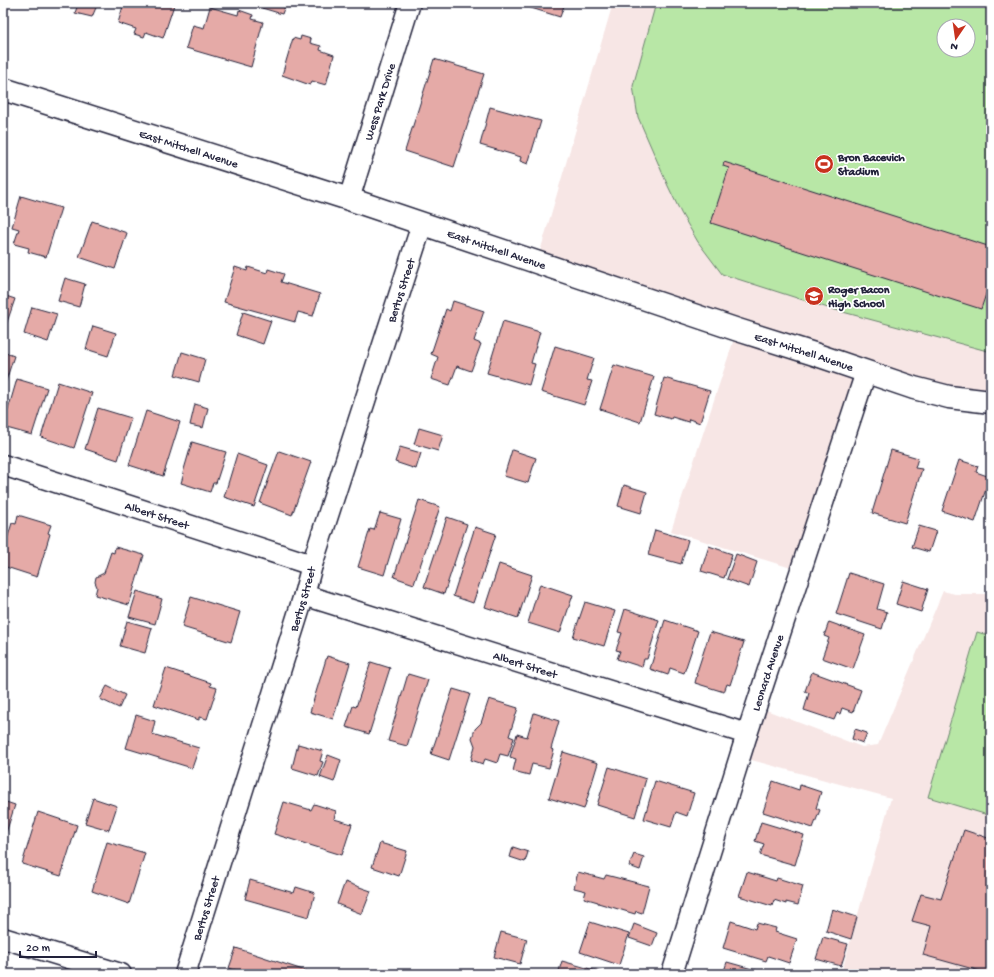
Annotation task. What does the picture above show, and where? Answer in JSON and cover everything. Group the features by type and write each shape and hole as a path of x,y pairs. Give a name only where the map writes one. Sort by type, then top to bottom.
{"street":[{"name":"Wess Park Drive","path":"349,199 410,3"},
{"name":"East Mitchell Avenue","path":"3,89 349,199 914,388 949,397 991,402"},
{"name":"Bertus Street","path":"185,974 304,595 312,564 422,224"},
{"name":"Leonard Avenue","path":"672,974 747,734 866,372"},
{"name":"Albert Street","path":"3,465 312,564"},
{"name":"Albert Street","path":"304,595 747,734"},
{"path":"3,938 121,974"}],"shaded area":[{"name":"Roger Bacon High School","path":"613,3 991,3 991,402 866,372 801,571 671,531 737,330 537,262"},
{"path":"943,591 955,594 991,594 991,974 841,974 891,798 740,757 756,706 862,747 878,745"}],"green space":[{"name":"Bron Bacevich Stadium","path":"656,3 991,3 991,352 828,308 722,274 698,242 681,213 638,117 633,86"},
{"path":"977,632 991,636 991,816 928,797"}],"building":[{"path":"74,3 98,3 92,17 75,13 78,4"},
{"path":"124,3 170,3 174,5 163,38 146,32 144,37 134,34 136,29 118,23"},
{"path":"263,3 286,3 282,14 262,8"},
{"path":"515,3 565,3 560,17"},
{"path":"210,7 238,15 239,10 253,15 252,19 263,22 251,67 186,48 193,25 204,28"},
{"path":"301,36 311,39 310,43 321,46 320,50 334,55 326,85 312,81 310,85 282,75 293,38 300,40"},
{"path":"434,59 484,74 454,167 405,151"},
{"path":"490,107 541,121 528,164 520,161 521,157 480,145"},
{"path":"724,162 991,247 991,279 981,309 711,223 729,168 723,166"},
{"path":"21,196 61,208 46,257 28,252 29,248 14,244 19,229 12,227"},
{"path":"92,221 127,233 115,269 79,257"},
{"path":"235,267 247,271 248,267 267,273 268,269 284,274 281,282 320,294 313,316 298,312 295,322 224,302"},
{"path":"65,278 85,284 79,307 58,301"},
{"path":"3,295 15,299 6,325 3,324"},
{"path":"453,301 484,311 474,341 481,344 471,371 457,366 450,385 431,379 438,357 431,354 446,309 450,311"},
{"path":"32,307 57,314 48,342 24,334"},
{"path":"243,312 271,321 263,344 236,335"},
{"path":"503,321 540,332 531,363 535,364 529,385 487,373"},
{"path":"93,326 116,333 108,356 86,349"},
{"path":"555,346 594,358 587,380 592,381 584,405 541,392"},
{"path":"3,352 14,356 3,390"},
{"path":"182,352 205,359 199,382 175,375"},
{"path":"614,365 654,377 640,422 600,409"},
{"path":"664,378 710,391 700,423 689,419 688,422 672,417 671,419 654,414"},
{"path":"17,379 47,388 32,435 3,427"},
{"path":"58,382 92,393 74,448 41,437"},
{"path":"195,404 208,408 203,428 190,425"},
{"path":"98,408 131,418 118,460 85,449"},
{"path":"146,411 180,422 163,476 129,465"},
{"path":"419,428 443,435 438,451 414,444"},
{"path":"192,442 226,452 216,483 213,483 210,492 181,483"},
{"path":"400,447 421,453 416,469 395,462"},
{"path":"512,450 536,458 528,483 504,476"},
{"path":"891,450 918,458 915,468 922,469 905,523 872,513"},
{"path":"279,451 311,462 292,515 260,503"},
{"path":"237,454 268,465 254,507 224,497"},
{"path":"959,460 978,466 976,472 990,477 975,522 942,511"},
{"path":"624,485 647,492 641,513 618,506"},
{"path":"419,500 440,507 414,584 394,577"},
{"path":"380,513 401,519 384,575 358,567 370,529 374,530"},
{"path":"18,515 51,525 48,533 50,534 37,577 3,566 3,552 12,523 16,524"},
{"path":"447,517 467,524 444,594 424,587"},
{"path":"919,526 936,531 929,552 912,547"},
{"path":"475,527 496,534 473,603 453,596"},
{"path":"655,530 688,540 681,564 648,555"},
{"path":"709,546 732,554 724,578 701,571"},
{"path":"115,547 144,555 129,605 95,595 97,587 95,582 96,577 104,573 111,552 114,553"},
{"path":"736,554 757,562 749,587 727,579"},
{"path":"499,564 532,575 518,618 485,607"},
{"path":"849,573 884,584 877,609 887,612 882,629 836,614"},
{"path":"903,581 928,589 921,612 896,604"},
{"path":"540,584 573,595 560,633 528,623"},
{"path":"137,591 162,599 155,624 129,617"},
{"path":"191,597 240,612 231,642 182,627"},
{"path":"585,602 615,611 604,646 573,637"},
{"path":"625,609 659,620 647,659 644,659 642,667 617,659 620,651 616,650 622,633 618,632"},
{"path":"665,620 698,631 684,673 670,668 668,675 650,669"},
{"path":"127,621 152,628 145,653 120,646"},
{"path":"829,622 865,635 853,669 822,658 829,638 824,636"},
{"path":"710,632 744,642 730,685 727,684 724,692 695,683 696,675"},
{"path":"327,656 350,663 333,719 310,712"},
{"path":"371,662 390,668 369,734 346,727 353,706 356,707"},
{"path":"166,668 211,683 210,686 217,688 207,719 199,717 199,720 154,705"},
{"path":"812,672 861,690 853,712 842,708 840,714 837,713 834,720 804,710 809,693 805,691"},
{"path":"408,674 428,680 407,746 388,741"},
{"path":"107,686 125,695 119,708 100,699"},
{"path":"453,689 470,694 449,760 431,754"},
{"path":"489,699 518,708 509,736 514,738 508,756 500,754 497,763 485,759 483,764 471,760 475,746 472,738 475,729 481,723"},
{"path":"534,713 559,721 551,749 554,750 549,768 532,764 529,775 513,771 516,759 510,757 517,734 527,737"},
{"path":"136,715 155,721 152,734 199,748 192,768 126,748"},
{"path":"855,729 867,733 863,743 852,739"},
{"path":"298,744 323,751 320,761 323,762 318,776 292,768"},
{"path":"563,752 598,763 584,809 549,798"},
{"path":"328,755 341,760 334,782 320,777"},
{"path":"609,767 646,779 635,817 597,805"},
{"path":"655,781 694,793 687,816 676,812 671,827 644,819"},
{"path":"773,781 799,790 800,785 821,792 816,808 820,810 813,828 763,812"},
{"path":"93,798 117,806 109,830 85,823"},
{"path":"3,801 15,805 3,842"},
{"path":"284,802 311,810 314,804 336,811 334,819 352,824 342,855 274,834"},
{"path":"38,812 77,825 61,876 22,864"},
{"path":"761,822 804,835 795,865 760,855 764,844 755,841"},
{"path":"964,830 991,839 991,974 923,955 931,926 912,921 921,894 941,899"},
{"path":"107,842 145,853 129,904 92,891"},
{"path":"380,843 407,851 399,876 372,867"},
{"path":"513,847 528,852 525,862 510,857"},
{"path":"634,854 644,857 640,870 629,866"},
{"path":"578,872 604,879 606,875 649,886 642,913 636,911 635,914 584,898 586,891 574,888"},
{"path":"747,872 776,881 777,878 803,886 798,905 786,902 786,904 774,900 772,906 739,896"},
{"path":"250,880 294,893 296,887 315,893 309,917 245,899"},
{"path":"345,882 371,891 362,914 337,904"},
{"path":"832,909 857,917 851,939 826,931"},
{"path":"731,921 755,929 757,923 776,928 775,932 797,939 789,963 768,956 766,961 723,948"},
{"path":"590,922 629,934 619,965 580,952"},
{"path":"634,924 657,933 652,946 629,938"},
{"path":"501,932 527,939 520,964 494,957"},
{"path":"823,937 848,944 841,966 816,959"},
{"path":"236,948 312,973 248,974 229,968"},
{"path":"562,961 608,974 558,974"},
{"path":"727,962 770,974 723,974"}],"place":[{"name":"Bron Bacevich Stadium","path":"824,164"},
{"name":"Roger Bacon High School","path":"814,296"}]}
